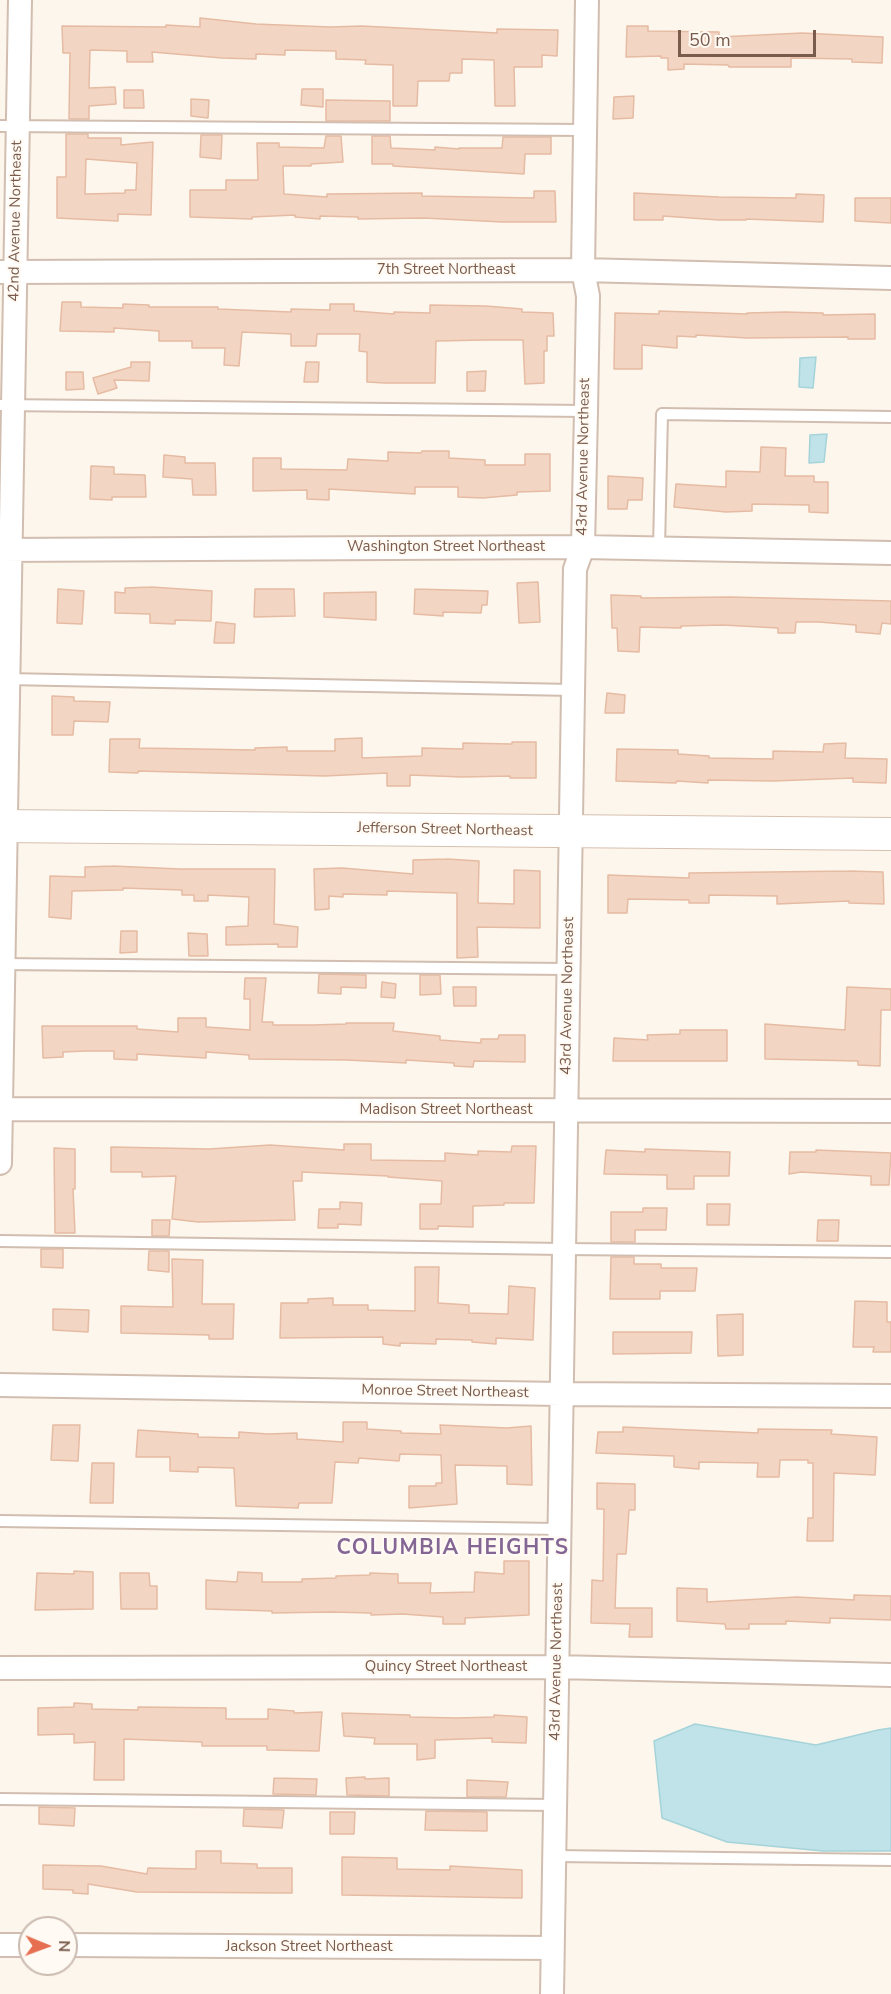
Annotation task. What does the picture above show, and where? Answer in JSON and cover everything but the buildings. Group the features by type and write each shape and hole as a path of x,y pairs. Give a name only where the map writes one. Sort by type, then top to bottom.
{"street":[{"name":"42nd Avenue Northeast","path":"0,1163 9,126 20,0"},
{"name":"43rd Avenue Northeast","path":"552,1994 575,569 583,547 586,411 588,296 583,270 587,0"},
{"name":"7th Street Northeast","path":"7,272 583,270 891,278"},
{"name":"Washington Street Northeast","path":"5,550 583,547 891,553"},
{"name":"Jefferson Street Northeast","path":"3,826 891,834"},
{"name":"Madison Street Northeast","path":"0,1109 891,1111"},
{"name":"Monroe Street Northeast","path":"0,1385 561,1394 891,1396"},
{"name":"Quincy Street Northeast","path":"0,1668 557,1667 891,1675"},
{"path":"0,1945 18,1945"},
{"name":"Jackson Street Northeast","path":"78,1945 552,1948"}],"lane":[{"path":"9,126 585,130"},
{"path":"6,405 586,411"},
{"path":"659,548 662,414 891,417"},
{"path":"4,679 573,690"},
{"path":"2,964 568,969"},
{"path":"0,1241 891,1252"},
{"path":"0,1521 559,1529"},
{"path":"0,1799 555,1804"},
{"path":"554,1856 891,1860"}],"water":[{"path":"816,357 813,388 799,387 800,358"},
{"path":"827,434 824,462 809,463 810,435"},
{"path":"695,1724 816,1745 891,1728 891,1851 823,1851 727,1842 662,1818 654,1741"}],"district":[{"name":"COLUMBIA HEIGHTS","path":"453,1549"}]}
